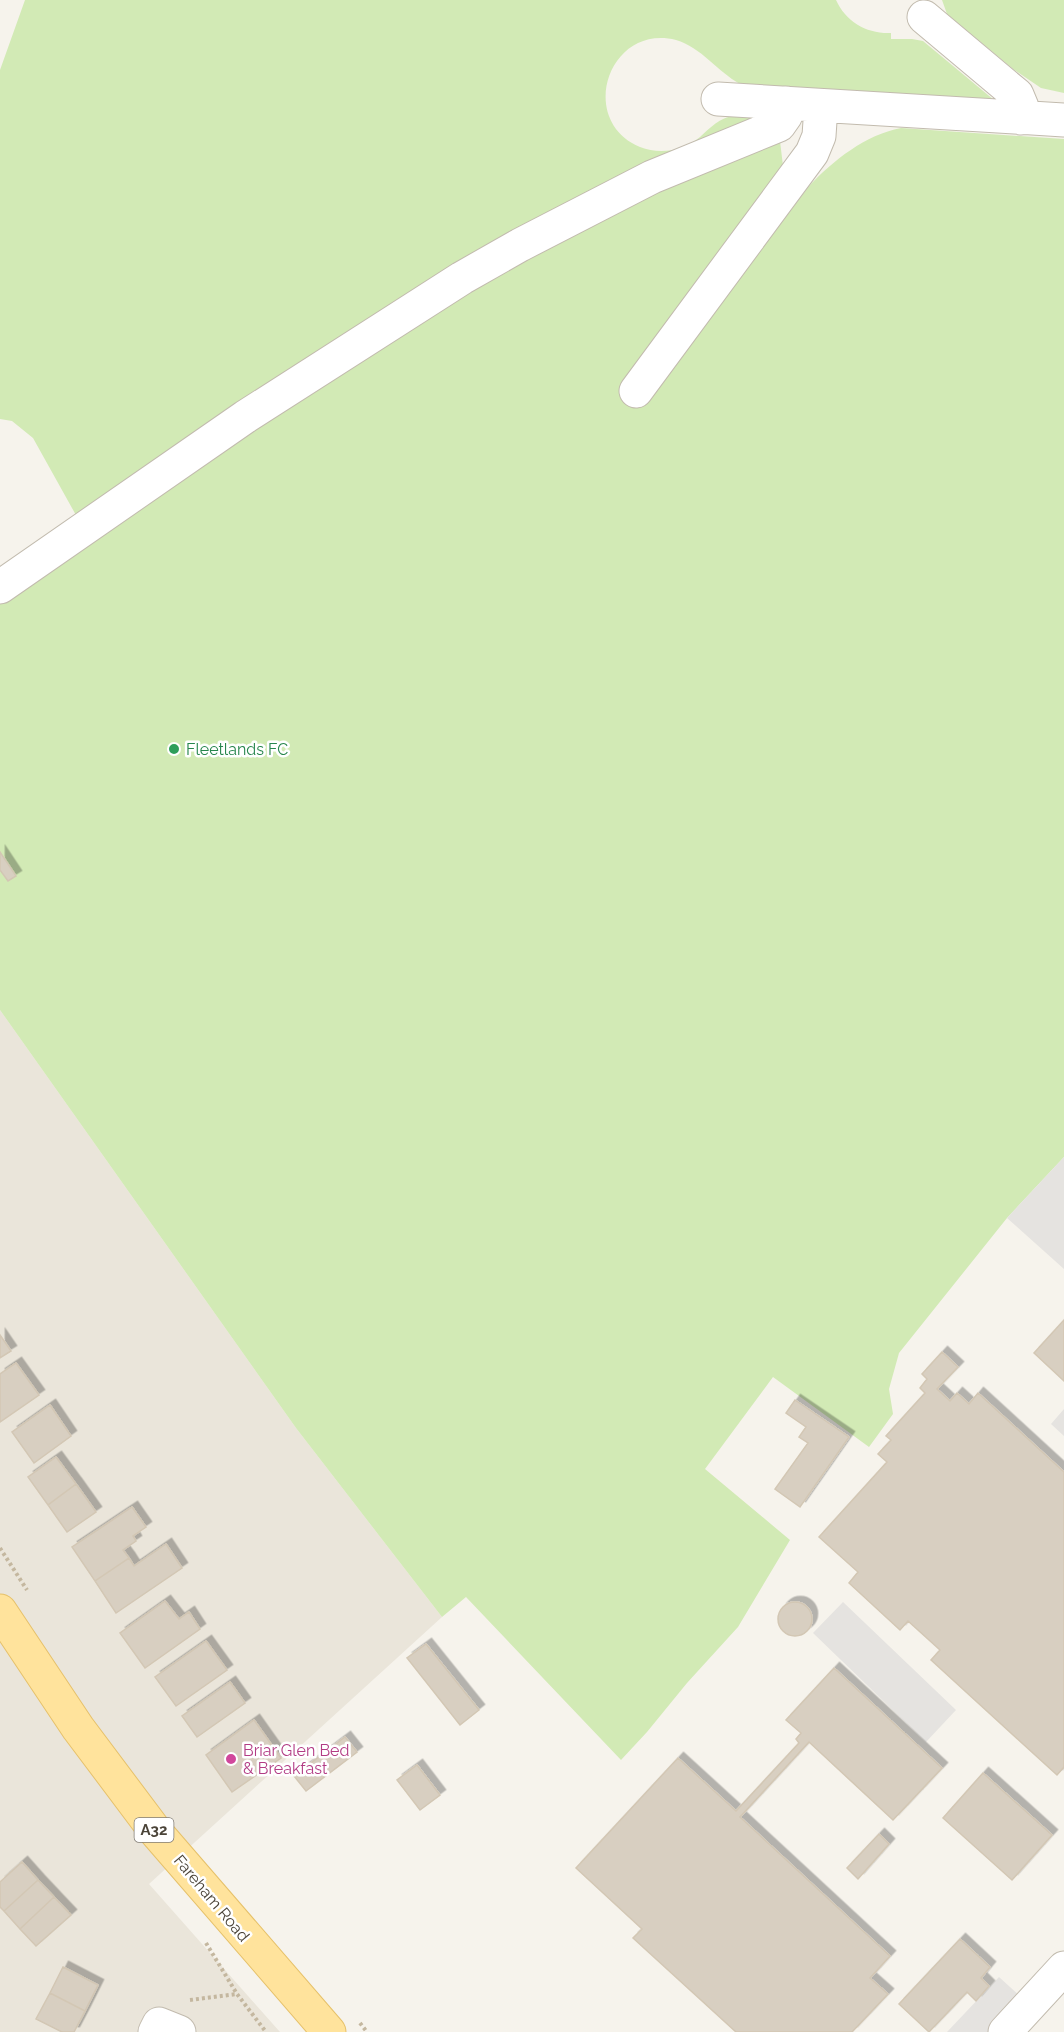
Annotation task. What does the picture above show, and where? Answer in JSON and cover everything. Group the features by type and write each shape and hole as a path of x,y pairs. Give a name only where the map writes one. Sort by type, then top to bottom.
{"main road":[{"name":"Fareham Road","path":"0,1611 78,1728 156,1832 340,2023"}],"street":[{"path":"924,17 1017,95 1022,107 1021,117"},
{"path":"718,99 1064,120"},
{"path":"0,586 245,417 427,299 520,245 652,177 779,125 786,116 786,104"},
{"path":"636,391 812,153 819,136 821,106"},
{"path":"1005,2032 1064,1968"},
{"path":"155,2032 159,2024 179,2032"}],"path":[{"path":"0,1548 32,1597"},
{"path":"340,2023 367,2032"}],"shaded area":[{"path":"0,1010 296,1428 442,1617 149,1884 280,2032 0,2032"},
{"path":"1064,1157 1064,1269 1007,1218"},
{"path":"1064,1409 1064,1436 1051,1424"},
{"path":"843,1602 956,1710 926,1742 813,1633"},
{"path":"999,1977 1030,2005 1005,2032 947,2032"}],"green space":[{"path":"25,0 836,0 845,15 866,29 891,33 891,39 923,41 994,100 740,84 685,43 676,40 653,39 633,46 618,59 609,77 606,97 609,116 620,134 640,147 663,151 686,146 724,118 729,117 746,116 765,122 77,517 33,438 12,421 0,419 0,70"},
{"path":"942,0 1064,0 1064,93 1041,88 1013,69 947,14"},
{"path":"901,128 1064,139 1064,1157 1007,1218 899,1353 889,1389 893,1414 869,1447 773,1377 705,1469 790,1540 738,1627 621,1760 466,1597 442,1617 296,1428 0,1010 0,595 407,325 690,170 780,141 783,166 648,401 809,186 851,150 875,136"}],"building":[{"path":"0,852 16,876 8,881 0,870"},
{"path":"1064,1320 1064,1381 1034,1353"},
{"path":"0,1335 11,1351 0,1358"},
{"path":"942,1352 958,1367 937,1389 950,1401 957,1393 969,1404 978,1393 1064,1472 1064,1767 1057,1775 931,1660 940,1650 908,1621 900,1630 849,1583 858,1572 819,1537 887,1462 878,1454 891,1440 886,1436 925,1393 920,1388 927,1379 922,1374"},
{"path":"16,1363 39,1395 0,1422 0,1374"},
{"path":"795,1400 849,1437 800,1507 775,1489 808,1443 799,1437 806,1427 786,1413"},
{"path":"50,1405 71,1436 34,1463 12,1432"},
{"path":"56,1457 76,1484 48,1505 28,1477"},
{"path":"76,1484 96,1512 67,1532 48,1505"},
{"path":"132,1507 146,1527 133,1536 136,1541 123,1550 129,1558 95,1581 72,1547"},
{"path":"166,1544 182,1568 116,1613 95,1581 129,1558 134,1566"},
{"path":"165,1601 179,1619 189,1612 200,1629 145,1668 120,1633"},
{"path":"795,1602 807,1607 812,1619 807,1631 795,1636 783,1631 778,1619 783,1607"},
{"path":"206,1641 227,1670 176,1706 155,1677"},
{"path":"426,1644 479,1710 460,1725 407,1658"},
{"path":"834,1668 942,1768 893,1820 809,1742 740,1817 890,1956 870,1978 888,1994 852,2032 736,2032 633,1938 642,1929 576,1868 678,1758 736,1811 799,1743 796,1739 801,1733 786,1720"},
{"path":"230,1682 245,1703 197,1737 182,1716"},
{"path":"254,1720 281,1758 232,1792 206,1755"},
{"path":"345,1737 357,1752 306,1791 294,1776"},
{"path":"417,1765 440,1795 420,1810 397,1780"},
{"path":"983,1773 1052,1835 1012,1880 943,1818"},
{"path":"879,1834 889,1844 858,1879 847,1868"},
{"path":"22,1862 38,1880 4,1911 0,1907 0,1882"},
{"path":"38,1880 54,1897 20,1929 4,1911"},
{"path":"54,1897 71,1915 36,1946 20,1929"},
{"path":"960,1939 990,1967 981,1978 989,1986 976,2001 967,1992 929,2032 899,2004"},
{"path":"63,1967 98,1985 85,2011 50,1993"},
{"path":"50,1993 85,2011 74,2032 62,2032 36,2019"}],"place":[{"name":"Fleetlands FC","path":"174,749"},
{"name":"Briar Glen Bed & Breakfast","path":"231,1759"}]}
